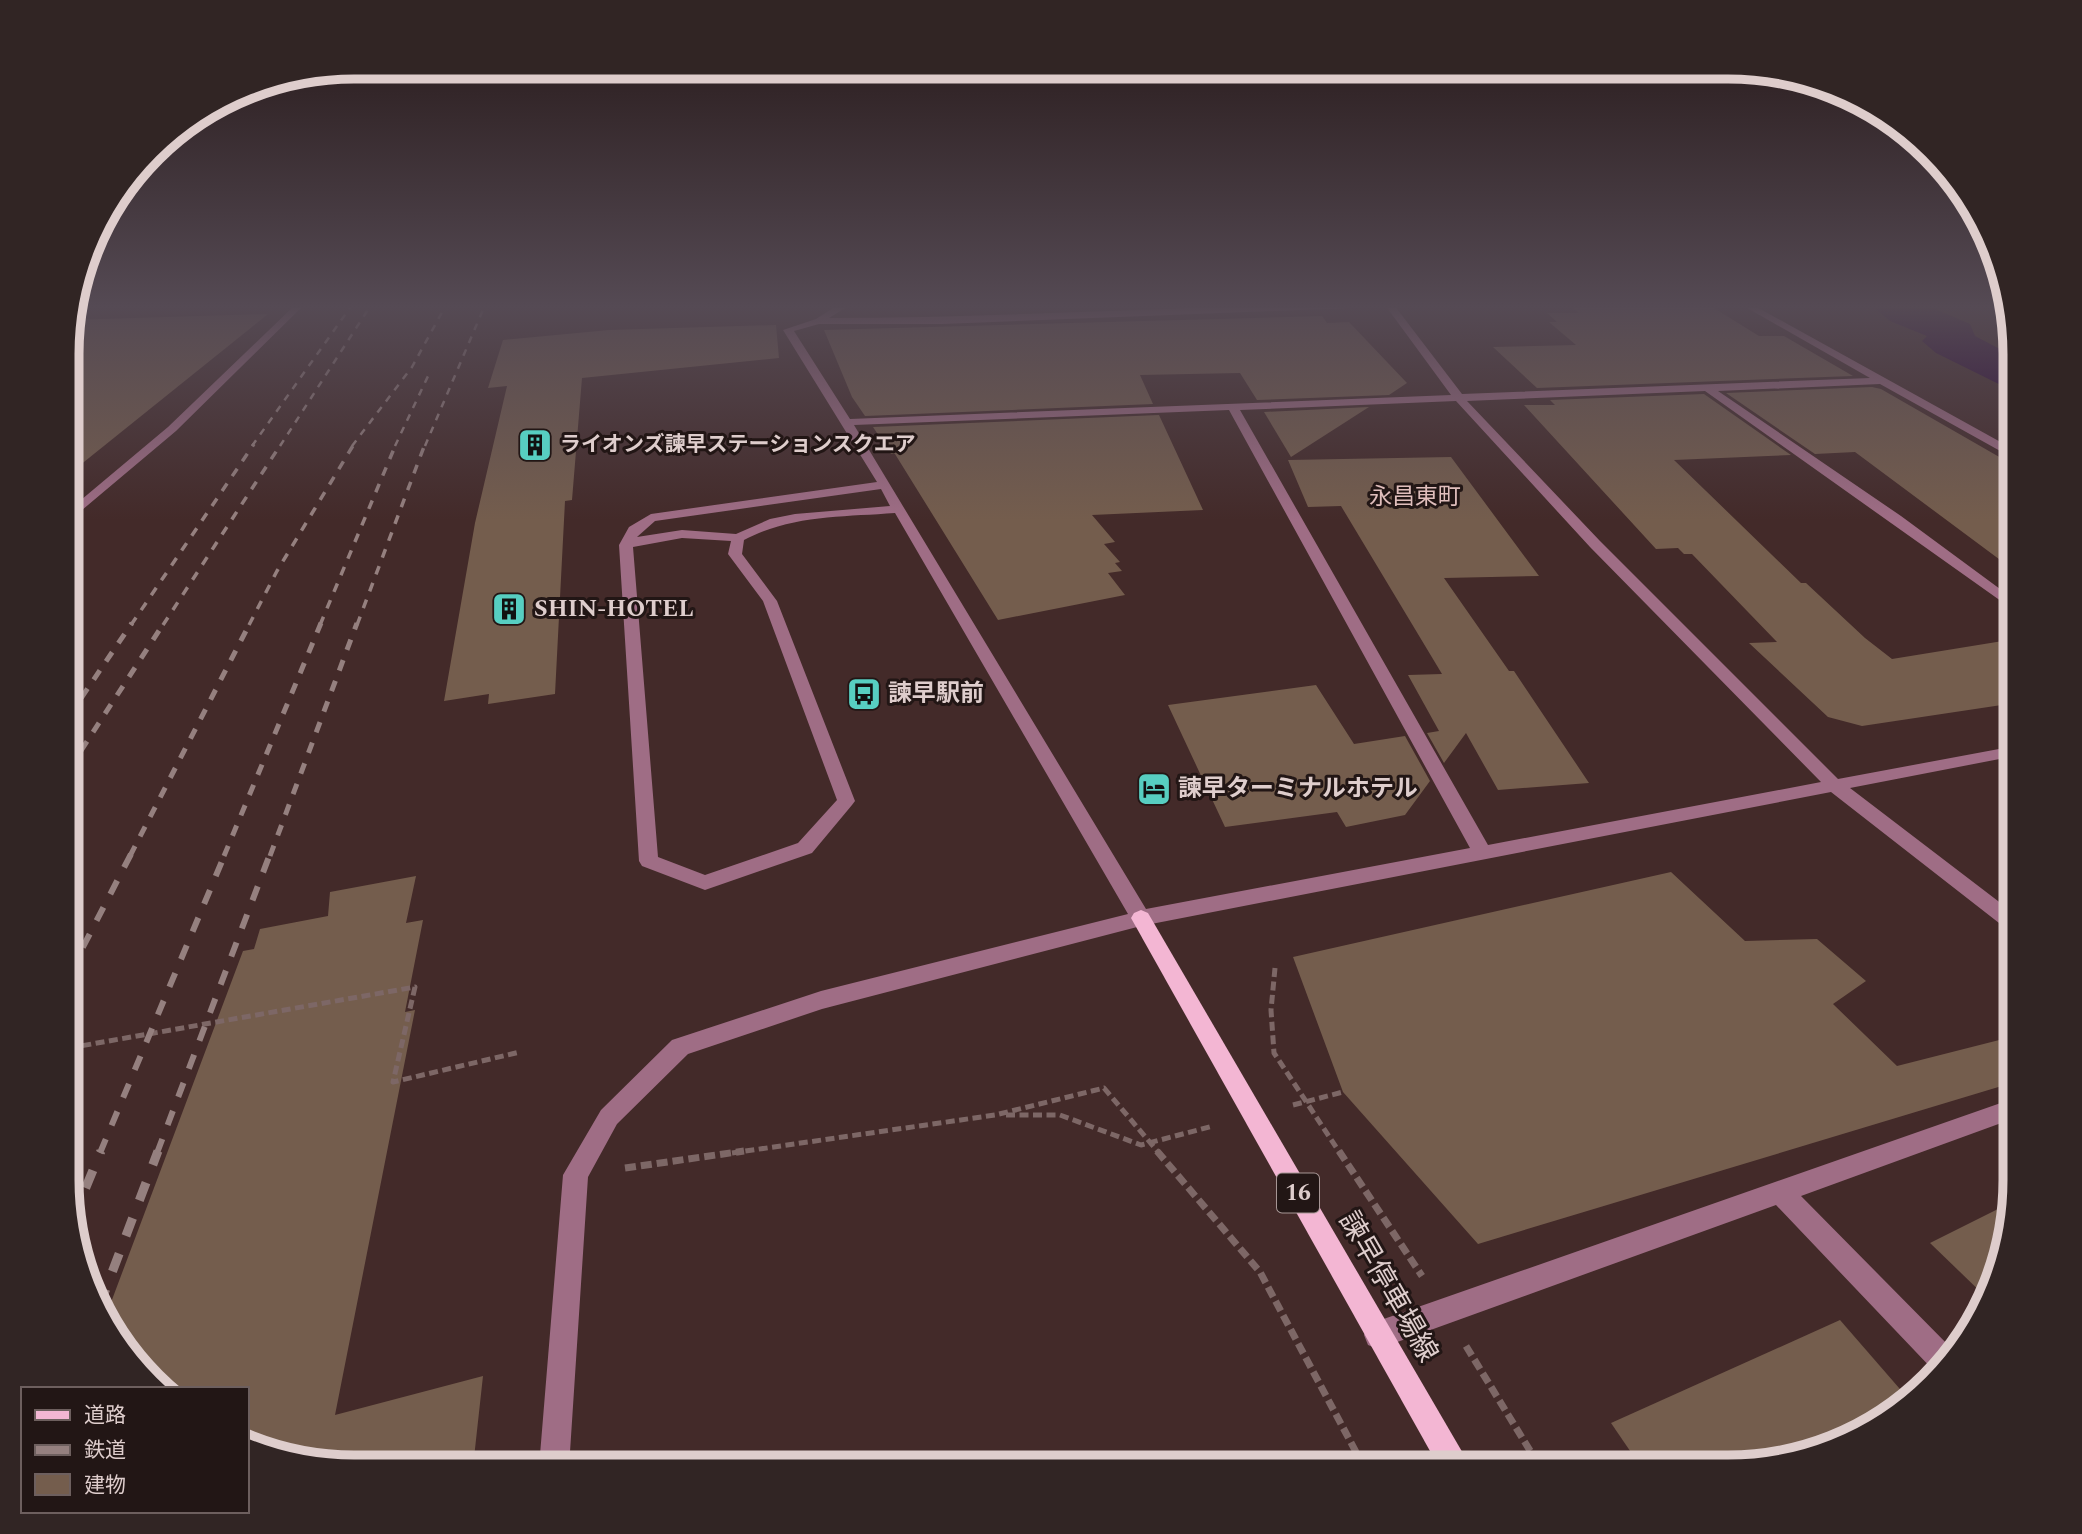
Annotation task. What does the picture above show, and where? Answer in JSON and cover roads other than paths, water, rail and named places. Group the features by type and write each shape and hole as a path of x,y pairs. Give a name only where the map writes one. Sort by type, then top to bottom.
{"main road":[{"name":"諫早停車場線","path":"1141,918 1449,1455"}],"street":[{"path":"79,508 172,429 226,377"},
{"path":"818,377 1141,918"},
{"path":"1443,377 1458,397 1595,544 1834,785 2003,916"},
{"path":"1873,377 2003,448"},
{"path":"847,422 1881,381"},
{"path":"1707,388 1896,519 2003,598"},
{"path":"1232,406 1482,852"},
{"path":"738,538 735,554 770,601 846,800 805,848 705,883 649,861 626,545 634,530 651,518 884,485"},
{"path":"626,545 652,535 692,532 738,538 752,529 780,520 899,509"},
{"path":"555,1455 576,1175 609,1117 680,1047 821,1000 1141,918 2003,753"},
{"path":"1378,1335 2003,1112"},
{"path":"1780,1192 1939,1356"}],"railway":[{"path":"252,446 301,377"},
{"path":"280,446 325,377"},
{"path":"352,446 405,377"},
{"path":"395,446 428,377"},
{"path":"425,446 455,377"},
{"path":"131,625 254,444"},
{"path":"163,625 281,444"},
{"path":"249,625 277,571 354,444"},
{"path":"320,625 396,444"},
{"path":"357,625 425,444"},
{"path":"79,701 132,623"},
{"path":"79,754 164,623"},
{"path":"130,856 250,623"},
{"path":"224,856 321,623"},
{"path":"270,856 357,623"},
{"path":"79,955 131,854"},
{"path":"100,1153 225,854"},
{"path":"157,1153 270,854"},
{"path":"80,1203 101,1151"},
{"path":"104,1294 158,1151"}],"place":[{"name":"ライオンズ諫早ステーションスクエア","path":"535,445"},
{"name":"SHIN-HOTEL","path":"509,609"},
{"name":"諫早駅前","path":"864,694"},
{"name":"諫早ターミナルホテル","path":"1154,789"}],"district":[{"name":"永昌東町","path":"1415,497"}]}
